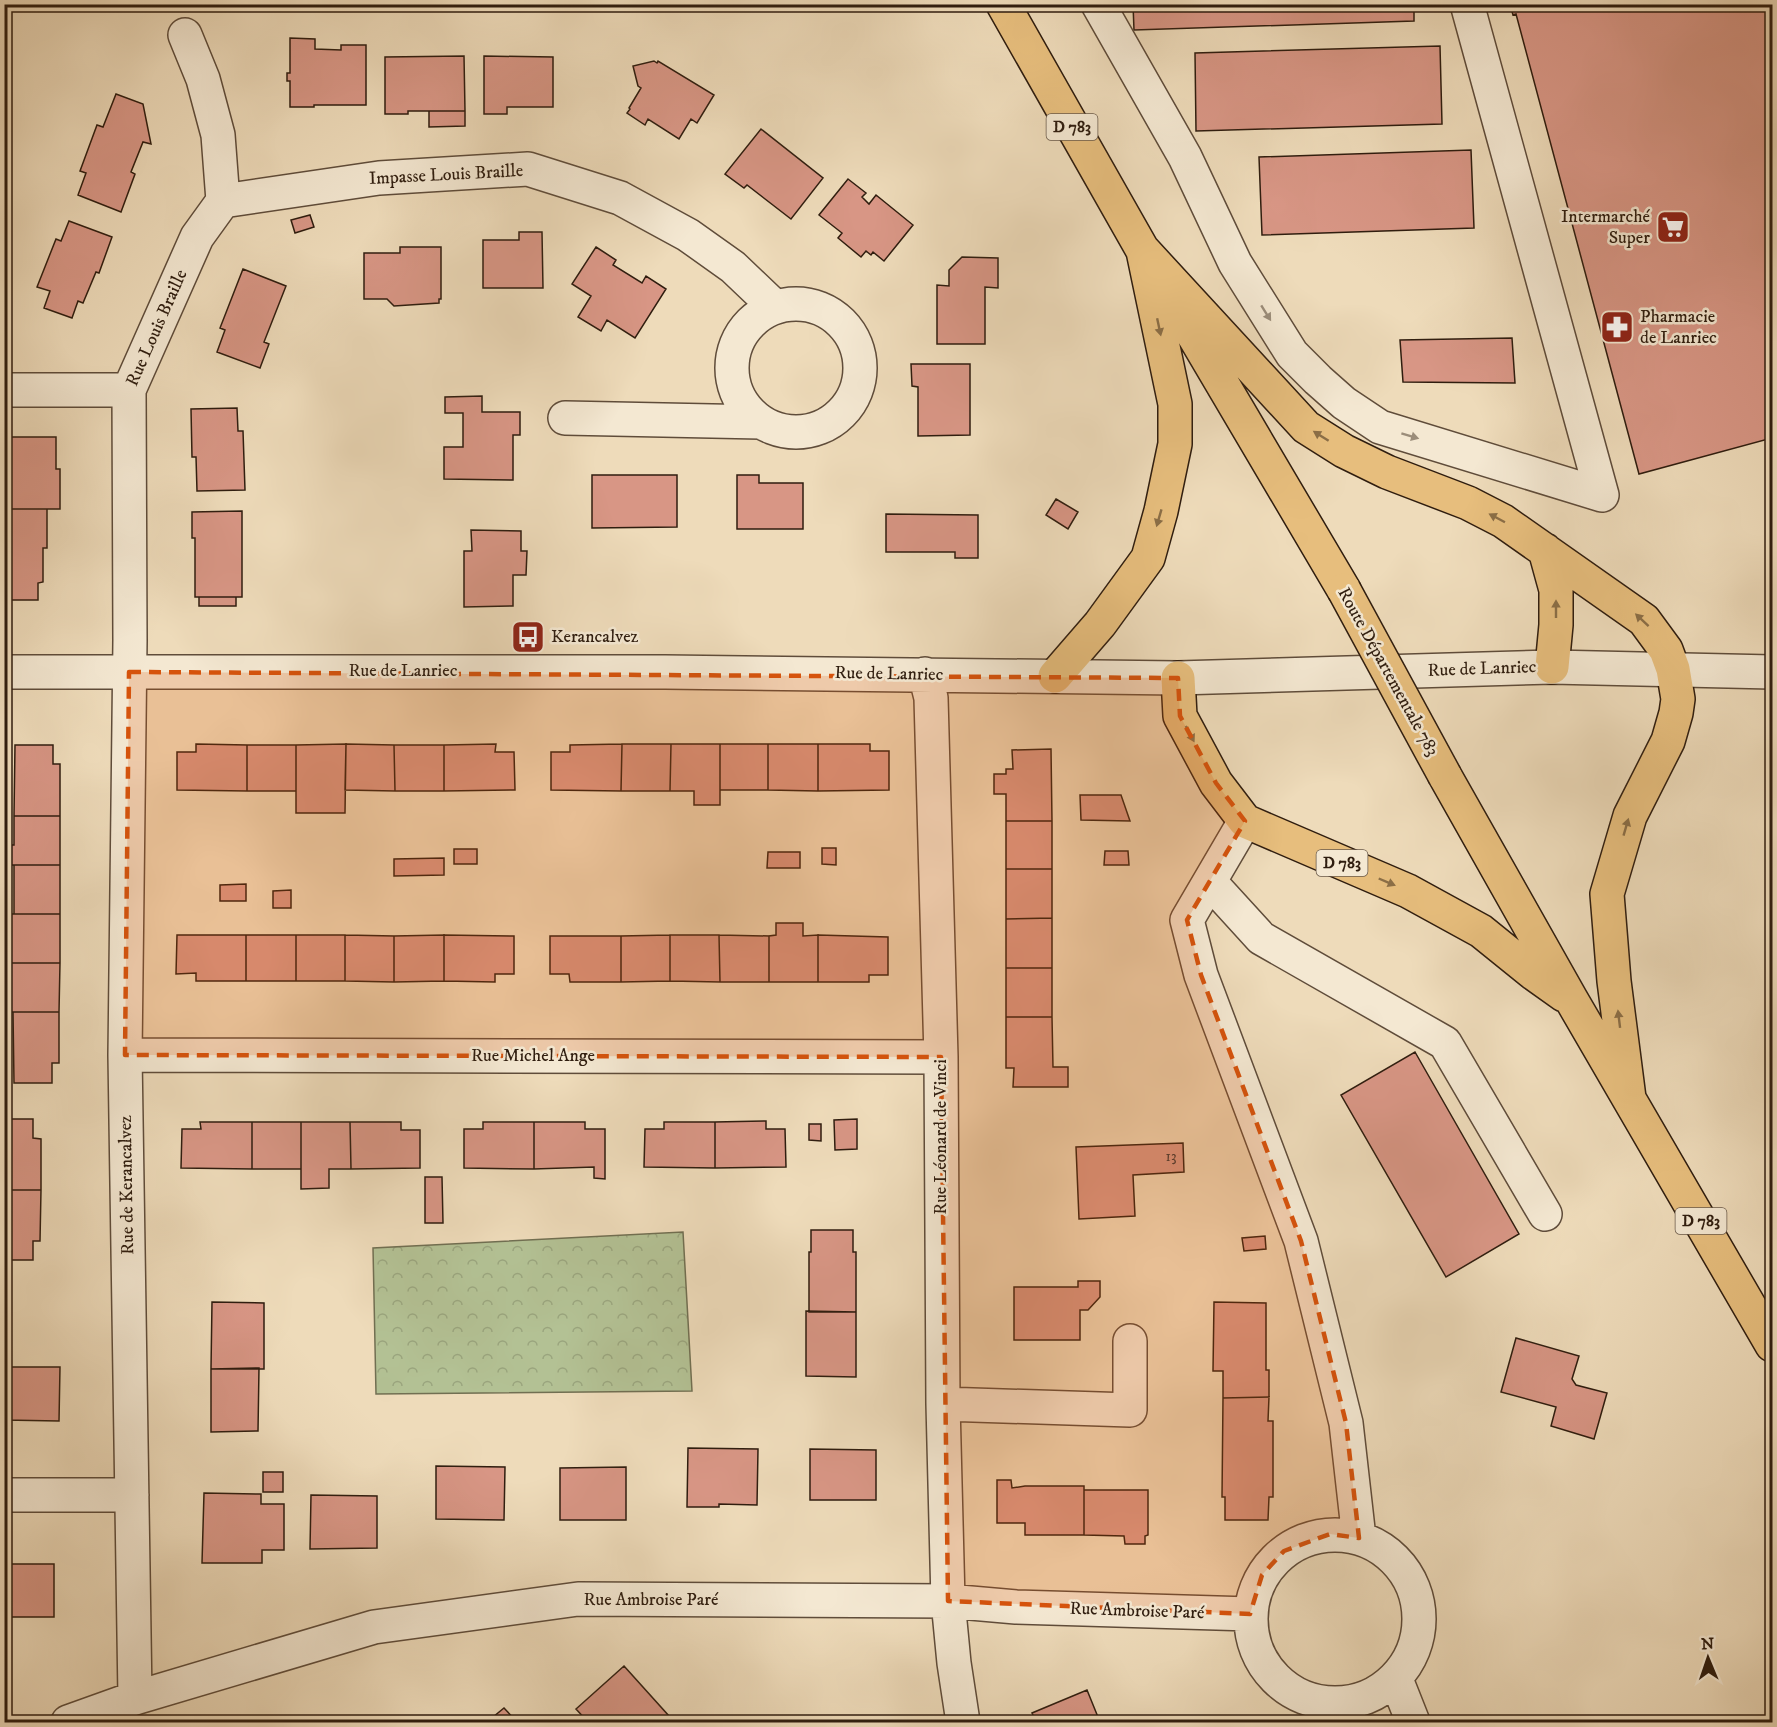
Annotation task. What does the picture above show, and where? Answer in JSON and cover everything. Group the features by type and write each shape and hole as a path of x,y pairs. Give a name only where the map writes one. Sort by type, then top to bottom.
{"main road":[{"name":"D 783","path":"1002,4 1142,249 1306,427 1344,451 1387,472 1468,503 1503,520 1644,620 1666,650 1673,669"},
{"name":"Route Départementale 783","path":"1142,249 1344,590 1571,999 1629,1098"},
{"path":"1055,676 1100,624 1148,558 1161,511 1175,444 1175,404 1142,249"},
{"path":"1545,550 1556,590 1556,625 1552,667"},
{"path":"1629,1098 1614,981 1607,894 1630,816 1668,741 1678,699 1673,669"},
{"name":"D 783","path":"1178,678 1180,716 1216,783 1245,821 1408,891 1481,931 1533,973 1571,999"},
{"name":"D 783","path":"1629,1098 1773,1345"}],"street":[{"path":"1098,4 1185,157 1235,263 1292,354 1344,403 1380,427 1602,495 1467,4"},
{"path":"185,35 203,79 218,135 223,201"},
{"name":"Impasse Louis Braille","path":"223,201 379,178 528,169 620,198 688,235 733,267 775,307"},
{"name":"Rue Louis Braille","path":"129,672 129,390 196,237 223,201"},
{"path":"802,304 824,310 834,316 849,332 856,345 860,367 859,379 851,400 843,411 816,429 783,431 761,422 739,398 731,368 735,346 744,328 761,314 775,307 802,304"},
{"path":"4,390 129,390"},
{"path":"565,418 761,422"},
{"name":"Rue de Lanriec","path":"4,672 450,671 1178,678 1552,667 1673,669 1730,673 1773,672"},
{"name":"Rue de Kerancalvez","path":"129,672 125,1054 135,1698"},
{"name":"Rue Léonard de Vinci","path":"925,674 931,698 941,1057 943,1404 948,1601 963,1722"},
{"path":"1245,821 1187,920 1201,975 1301,1241 1346,1423 1359,1538"},
{"path":"1210,882 1261,938 1445,1043 1545,1214"},
{"name":"Rue Michel Ange","path":"125,1054 941,1057"},
{"path":"943,1404 1130,1410 1130,1341"},
{"path":"4,1495 132,1495"},
{"path":"1330,1534 1359,1538 1376,1544 1399,1562 1419,1600 1418,1641 1411,1659 1396,1679 1363,1700 1332,1704 1302,1698 1284,1688 1263,1666 1253,1643 1250,1614 1262,1575 1284,1551 1309,1539 1330,1534"},
{"name":"Rue Ambroise Paré","path":"81,1720 135,1698 374,1628 578,1599 948,1601 1016,1607 1250,1614"},
{"path":"1396,1679 1413,1722"}],"highlighted area":[{"path":"129,672 1178,678 1180,716 1216,783 1245,821 1187,920 1201,975 1301,1241 1346,1423 1359,1538 1330,1534 1284,1551 1262,1575 1250,1614 948,1601 941,1057 125,1055"}],"green space":[{"path":"683,1232 692,1391 376,1394 373,1248"}],"building":[{"path":"1133,4 1414,4 1414,21 1134,30"},
{"name":"Intermarché Super","path":"1510,4 1772,4 1772,438 1639,474 1516,14 1513,15"},
{"path":"290,38 315,39 315,49 341,50 341,45 366,45 366,105 290,107 290,81 287,81 287,73 290,73"},
{"path":"1440,46 1442,124 1196,131 1195,53"},
{"path":"464,56 465,111 408,111 408,114 385,114 385,57"},
{"path":"484,56 553,57 553,107 507,107 507,114 484,114"},
{"path":"654,61 657,63 658,61 714,95 697,123 691,119 679,139 648,119 645,125 627,113 641,88 638,86 633,66"},
{"path":"116,94 143,104 151,144 143,142 131,172 135,174 121,212 78,195 86,173 80,171 97,125 103,127"},
{"path":"429,111 465,111 465,126 429,127"},
{"path":"761,129 823,178 791,219 747,185 744,188 725,174"},
{"path":"1471,150 1474,228 1262,235 1259,157"},
{"path":"848,179 866,193 862,197 869,204 876,195 913,225 884,261 873,252 871,255 866,251 861,257 838,238 842,233 819,215"},
{"path":"310,215 314,227 295,233 291,220"},
{"path":"69,221 112,237 99,273 96,272 83,303 78,301 72,318 44,308 50,291 37,287 56,239 61,241"},
{"path":"519,232 542,232 543,288 483,288 483,240 519,240"},
{"path":"400,247 441,247 441,299 439,303 394,306 387,299 364,299 364,253 400,253"},
{"path":"596,247 616,260 613,265 642,283 646,276 666,289 635,338 607,320 601,331 578,317 591,296 572,284"},
{"path":"962,257 998,258 998,288 985,287 985,344 937,344 937,285 949,286 949,270"},
{"path":"243,269 286,286 264,342 269,344 260,368 217,352 225,330 220,328"},
{"path":"1512,338 1515,383 1403,382 1400,340"},
{"path":"911,364 970,364 970,435 918,436 918,387 912,386"},
{"path":"482,396 482,412 520,412 520,435 513,435 513,480 444,479 444,447 463,447 463,413 445,413 445,397"},
{"path":"237,408 238,431 243,431 245,490 197,491 196,457 192,457 191,409"},
{"path":"4,437 56,437 56,469 60,469 60,509 4,509"},
{"path":"592,475 677,475 677,527 592,528"},
{"path":"737,475 759,475 759,483 803,483 803,529 737,529"},
{"path":"1056,499 1078,512 1068,529 1046,515"},
{"path":"4,509 47,509 47,548 43,548 43,582 38,583 38,600 9,600 9,583 4,583"},
{"path":"242,511 242,597 195,597 195,538 192,538 192,512"},
{"path":"886,514 978,515 978,558 955,558 955,552 886,552"},
{"path":"471,530 521,531 521,551 527,551 526,575 513,575 513,606 464,607 464,551 472,551"},
{"path":"199,597 236,597 236,606 199,606"},
{"path":"196,744 247,745 247,791 177,790 177,752 196,752"},
{"path":"346,744 345,813 296,813 296,745"},
{"path":"346,744 394,745 395,791 345,790"},
{"path":"496,744 495,752 514,752 515,790 444,791 444,745"},
{"path":"622,744 671,744 670,791 621,791"},
{"path":"622,744 621,791 551,790 551,752 570,752 570,745"},
{"path":"671,744 720,744 720,805 694,805 694,791 670,791"},
{"path":"720,744 768,744 768,790 720,790"},
{"path":"768,744 818,744 818,791 768,790"},
{"path":"818,744 870,744 870,751 889,751 889,790 818,791"},
{"path":"15,745 53,745 53,764 60,764 60,816 14,816"},
{"path":"247,745 296,745 296,791 247,791"},
{"path":"394,745 444,745 444,791 395,791"},
{"path":"1051,749 1052,821 1006,821 1006,794 994,794 994,774 1006,774 1006,769 1013,769 1012,750"},
{"path":"1080,795 1121,795 1130,821 1081,820"},
{"path":"14,816 60,816 60,865 5,865 5,845 14,845"},
{"path":"1006,821 1052,821 1052,869 1006,869"},
{"path":"822,848 836,848 836,865 822,864"},
{"path":"454,849 477,849 477,864 454,864"},
{"path":"1105,851 1128,851 1129,865 1104,865"},
{"path":"768,852 800,852 800,868 767,868"},
{"path":"444,858 444,875 394,876 394,859"},
{"path":"14,865 60,865 60,914 14,914"},
{"path":"1006,869 1052,869 1052,918 1006,919"},
{"path":"246,884 246,901 220,901 220,885"},
{"path":"291,890 291,908 273,908 273,891"},
{"path":"4,914 60,914 60,963 4,963"},
{"path":"1052,918 1052,968 1006,968 1006,919"},
{"path":"776,923 803,923 803,936 818,935 818,982 769,982 769,936 776,935"},
{"path":"177,935 246,935 246,981 196,981 196,973 176,974"},
{"path":"246,935 296,935 296,981 246,981"},
{"path":"296,935 345,935 345,981 296,981"},
{"path":"345,935 394,936 394,982 345,981"},
{"path":"444,935 444,981 394,982 394,936"},
{"path":"444,935 514,936 514,974 495,974 495,982 444,981"},
{"path":"670,935 670,981 621,982 621,936"},
{"path":"670,935 719,935 720,982 670,981"},
{"path":"719,935 769,936 769,982 720,982"},
{"path":"818,935 888,937 888,975 869,975 869,982 818,982"},
{"path":"550,936 621,936 621,982 570,982 569,974 550,974"},
{"path":"4,963 60,963 59,1012 4,1012"},
{"path":"1006,968 1052,968 1052,1017 1006,1017"},
{"path":"13,1012 59,1012 59,1063 52,1063 52,1083 14,1083"},
{"path":"1006,1017 1052,1017 1053,1067 1068,1067 1068,1087 1013,1087 1014,1068 1006,1068"},
{"path":"1415,1052 1519,1234 1446,1277 1341,1095"},
{"path":"4,1119 33,1119 33,1138 41,1139 41,1190 4,1190"},
{"path":"857,1119 857,1149 835,1150 834,1120"},
{"path":"766,1121 766,1129 785,1129 786,1167 715,1168 715,1122"},
{"path":"200,1122 252,1122 252,1169 181,1168 182,1129 201,1129"},
{"path":"252,1122 301,1122 301,1169 252,1169"},
{"path":"301,1122 350,1122 351,1169 329,1169 329,1188 301,1189"},
{"path":"350,1122 401,1122 401,1130 420,1130 420,1168 351,1169"},
{"path":"483,1122 534,1122 534,1169 464,1168 464,1129 483,1129"},
{"path":"534,1122 585,1122 585,1129 605,1129 605,1179 594,1178 594,1167 534,1169"},
{"path":"664,1122 715,1122 715,1168 644,1167 645,1129 664,1129"},
{"path":"809,1124 821,1124 821,1141 809,1140"},
{"path":"1183,1143 1184,1172 1133,1175 1135,1216 1079,1219 1076,1147"},
{"path":"425,1177 442,1177 443,1223 425,1223"},
{"path":"4,1190 41,1190 40,1241 33,1241 33,1260 4,1260"},
{"path":"811,1230 853,1230 853,1252 856,1252 856,1312 809,1312"},
{"path":"1265,1236 1266,1249 1244,1251 1242,1238"},
{"path":"1078,1281 1100,1281 1100,1297 1088,1310 1080,1310 1080,1340 1014,1340 1014,1287 1078,1287"},
{"path":"212,1302 264,1303 264,1369 211,1369"},
{"path":"1214,1302 1266,1303 1266,1370 1269,1370 1269,1397 1223,1398 1223,1371 1213,1371"},
{"path":"806,1311 856,1312 856,1377 806,1376"},
{"path":"1516,1338 1579,1356 1572,1379 1576,1385 1607,1393 1594,1439 1551,1426 1556,1407 1501,1392"},
{"path":"4,1367 60,1367 59,1421 4,1420"},
{"path":"259,1368 258,1431 211,1432 211,1369"},
{"path":"1269,1397 1268,1421 1273,1421 1273,1497 1269,1497 1268,1520 1225,1520 1225,1497 1222,1497 1223,1398"},
{"path":"688,1448 758,1449 757,1505 719,1504 719,1507 687,1507"},
{"path":"810,1449 876,1450 876,1500 810,1500"},
{"path":"436,1466 505,1467 504,1520 436,1519"},
{"path":"626,1467 626,1520 560,1520 560,1468"},
{"path":"263,1472 283,1472 283,1492 263,1492"},
{"path":"997,1480 1011,1480 1012,1488 1084,1486 1084,1535 1025,1535 1025,1523 997,1523"},
{"path":"1084,1490 1148,1490 1148,1535 1145,1536 1145,1544 1125,1544 1124,1536 1084,1535"},
{"path":"204,1493 261,1494 261,1504 284,1504 284,1550 262,1550 262,1563 202,1563"},
{"path":"311,1495 377,1496 377,1548 310,1549"},
{"path":"4,1564 54,1564 54,1617 4,1617"},
{"path":"624,1666 669,1716 661,1722 588,1722 576,1709"},
{"path":"1087,1690 1100,1722 1036,1722 1032,1713"},
{"path":"504,1708 517,1722 487,1722"}],"place":[{"name":"Intermarché Super","path":"1673,227"},
{"name":"Pharmacie de Lanriec","path":"1617,327"},
{"name":"Kerancalvez","path":"528,637"}]}
